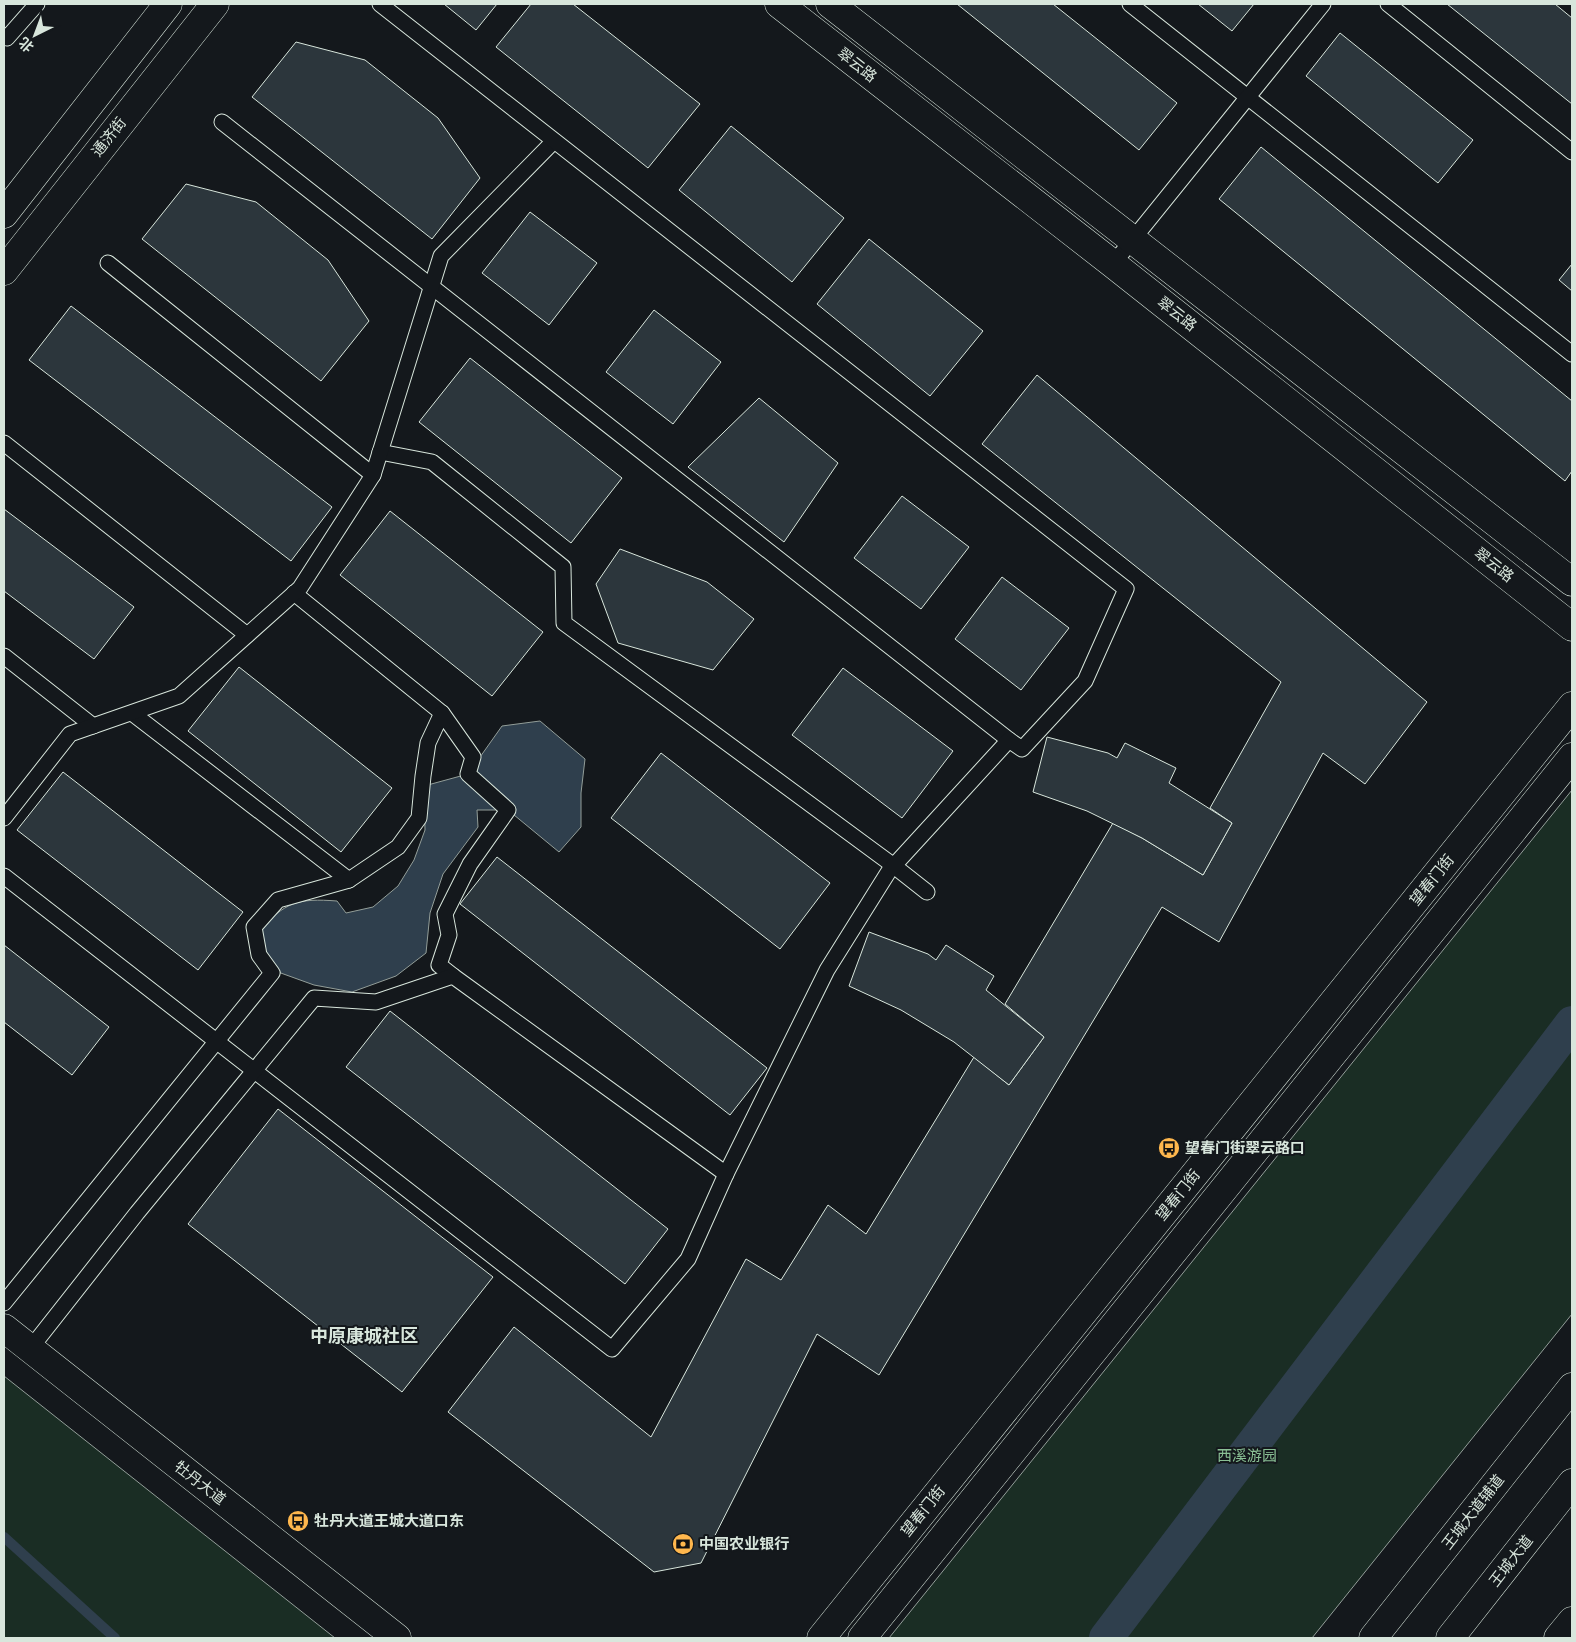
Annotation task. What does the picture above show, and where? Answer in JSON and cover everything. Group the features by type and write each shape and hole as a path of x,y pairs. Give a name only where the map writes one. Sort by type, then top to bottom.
{"main road":[{"path":"4,214 168,4"},
{"name":"通济街","path":"4,271 215,4"},
{"name":"翠云路","path":"779,4 1113,264 1572,627"},
{"name":"翠云路","path":"830,4 1572,582"},
{"name":"望春门街","path":"820,1638 1572,706"},
{"path":"862,1638 1572,757"},
{"name":"牡丹大道","path":"4,1328 397,1638"},
{"name":"王城大道辅道","path":"1373,1638 1572,1386"},
{"name":"王城大道","path":"1450,1638 1572,1483"},
{"path":"1558,1638 1572,1621"}],"lane":[{"path":"4,36 7,38 36,4"},
{"path":"222,122 1022,749 1085,681 1126,589 380,4"},
{"path":"1130,4 1572,354"},
{"path":"1113,264 1323,4"},
{"path":"1388,4 1572,152"},
{"path":"4,818 70,734 179,696 300,588 373,475 441,256 554,141"},
{"path":"108,263 373,475"},
{"path":"4,443 247,635"},
{"path":"380,452 432,462 555,560 563,567 564,624 927,892"},
{"path":"294,593 442,713 473,757 468,774 508,810 470,864 445,914 449,935 439,965 726,1174"},
{"path":"4,656 93,726"},
{"path":"132,713 349,880"},
{"path":"4,1303 272,973 259,955 254,927 278,900 349,880 398,847 419,818 428,742 442,713"},
{"path":"4,876 612,1349 688,1259 726,1174 826,970 894,866 1009,740"},
{"path":"30,1349 137,1213 314,998 376,1002 453,976"}],"green space":[{"name":"西溪游园","path":"1572,790 1572,1314 1312,1638 889,1638"},
{"path":"4,1376 335,1638 4,1638"}],"water":[{"path":"540,721 585,759 581,793 581,827 559,852 508,810 477,810 478,827 443,874 430,913 426,953 396,976 352,992 314,985 278,972 265,953 259,931 268,921 293,904 312,900 337,901 346,913 373,907 398,886 414,860 425,830 424,786 468,774 502,726"}],"building":[{"path":"444,4 497,4 476,30"},
{"path":"531,4 573,4 700,104 648,168 496,47"},
{"path":"957,4 1053,4 1177,103 1139,150"},
{"path":"1198,4 1254,4 1232,31"},
{"path":"1447,4 1555,4 1572,18 1572,104"},
{"path":"1340,33 1473,140 1438,183 1306,76"},
{"path":"296,42 365,60 438,118 480,178 432,239 252,97"},
{"path":"731,126 844,218 792,282 679,190"},
{"path":"1261,147 1572,401 1572,471 1565,481 1219,199"},
{"path":"186,184 256,202 328,260 369,321 321,381 142,239"},
{"path":"530,212 597,263 549,325 482,273"},
{"path":"869,239 983,331 930,396 817,304"},
{"path":"1572,264 1572,291 1559,280"},
{"path":"71,306 332,507 291,561 29,360"},
{"path":"654,310 721,362 673,424 606,372"},
{"path":"470,358 622,478 571,543 419,422"},
{"path":"1037,375 1427,702 1365,784 1323,753 1219,942 1162,907 879,1375 817,1334 701,1563 654,1572 448,1412 514,1327 651,1437 746,1259 781,1280 828,1205 866,1234 974,1057 1009,1085 1044,1037 1005,1004 1113,823 1142,838 1203,875 1232,823 1210,808 1281,682 982,444"},
{"path":"759,398 838,463 784,542 688,467"},
{"path":"902,496 969,547 921,609 854,558"},
{"path":"4,509 134,607 94,659 4,591"},
{"path":"390,511 543,632 492,696 340,575"},
{"path":"620,549 707,582 754,619 713,670 618,643 596,584"},
{"path":"1002,577 1069,628 1021,690 955,639"},
{"path":"239,667 392,788 341,852 188,731"},
{"path":"843,668 953,751 902,818 792,735"},
{"path":"1047,737 1108,753 1117,758 1125,743 1176,768 1169,783 1232,823 1203,875 1142,838 1087,811 1033,792"},
{"path":"661,753 830,883 780,949 611,818"},
{"path":"63,772 243,912 198,970 17,830"},
{"path":"497,857 767,1068 730,1115 460,904"},
{"path":"869,932 928,954 936,960 946,945 994,976 986,990 1044,1037 1009,1085 954,1042 901,1010 849,986"},
{"path":"4,945 109,1027 72,1075 4,1022"},
{"path":"390,1011 668,1229 625,1284 346,1067"},
{"path":"278,1109 493,1277 402,1392 188,1224"}],"waterway":[{"path":"1106,1638 1572,1023"},
{"path":"4,1537 115,1638"}],"place":[{"name":"望春门街翠云路口","path":"1169,1148"},
{"name":"牡丹大道王城大道口东","path":"298,1521"},
{"name":"中国农业银行","path":"683,1544"}],"district":[{"name":"中原康城社区","path":"364,1336"}]}
